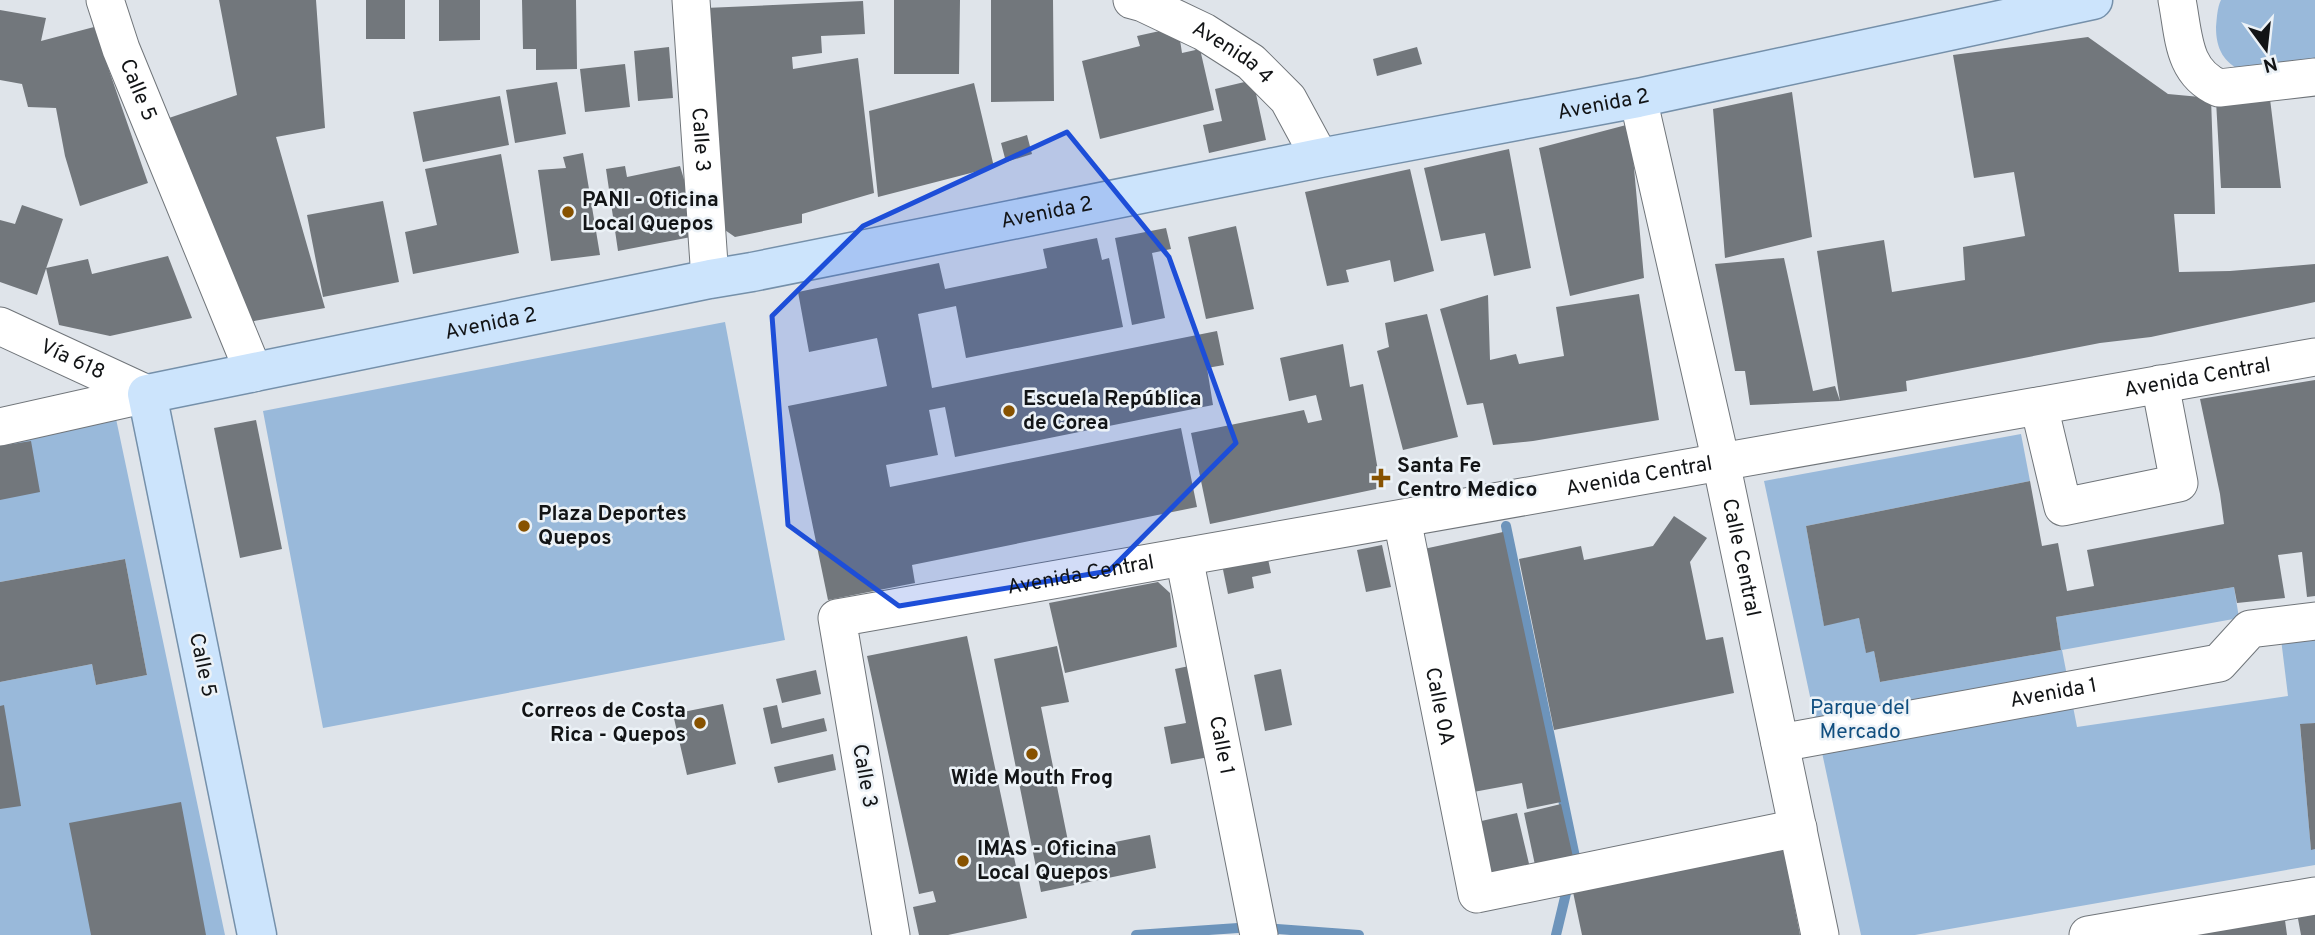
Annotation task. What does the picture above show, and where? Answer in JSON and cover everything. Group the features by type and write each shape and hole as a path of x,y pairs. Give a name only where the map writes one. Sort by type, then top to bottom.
{"main road":[{"name":"Avenida 2","path":"147,394 710,279 1638,98 2094,0"},
{"name":"Calle 5","path":"147,394 257,935"}],"street":[{"name":"Calle 5","path":"104,0 121,49 254,373"},
{"name":"Calle 3","path":"691,0 710,279"},
{"name":"Avenida 4","path":"1132,0 1204,32 1251,62 1288,99 1320,158"},
{"path":"2177,0 2190,63 2207,83 2220,88 2315,77"},
{"name":"Calle Central","path":"1638,98 1721,462 1820,935"},
{"name":"Vía 618","path":"0,326 147,394"},
{"name":"Avenida Central","path":"837,618 2315,357"},
{"path":"2039,406 2063,507 2179,483 2160,384"},
{"name":"Avenida 2","path":"0,427 147,394"},
{"name":"Calle 0A","path":"1402,519 1477,894 1798,828"},
{"name":"Calle 1","path":"1184,556 1259,935"},
{"name":"Calle 3","path":"837,618 891,935"},
{"name":"Avenida 1","path":"1780,743 2219,663 2250,629 2315,621"},
{"path":"2088,935 2315,897"}],"highlighted area":[{"path":"1067,132 1169,257 1236,443 1109,571 899,606 788,525 772,316 863,226"}],"green space":[{"path":"2221,0 2315,0 2315,63 2243,72 2236,68 2222,54 2218,42 2216,27"},
{"name":"Plaza Deportes Quepos","path":"725,322 785,640 323,728 263,411"},
{"path":"115,414 225,935 0,935 0,682 92,664 96,685 147,675 125,559 0,582 0,440"},
{"name":"Parque del Mercado","path":"2021,434 2030,481 1806,526 1824,625 1859,618 1866,652 1874,651 1880,682 2061,650 2056,617 2234,587 2239,618 2062,650 2077,727 2288,696 2281,639 2315,636 2315,723 2300,725 2311,849 2315,849 2315,865 1915,935 1861,935 1764,481"}],"building":[{"path":"219,0 316,0 325,128 276,137 325,308 249,322 166,119 237,95"},
{"path":"366,0 405,0 405,39 366,39"},
{"path":"439,0 480,0 480,40 439,41"},
{"path":"522,0 576,0 577,69 536,70 536,49 523,49"},
{"path":"894,0 960,0 959,74 894,74"},
{"path":"991,0 1053,0 1054,101 991,102"},
{"path":"863,1 865,34 821,36 822,53 792,57 793,69 858,58 874,193 802,214 802,223 735,237 722,228 705,8"},
{"path":"0,10 46,18 41,41 94,27 148,183 80,206 65,156 56,108 28,107 22,84 0,80"},
{"path":"1178,27 1182,53 1200,49 1214,110 1100,139 1082,61 1140,46 1137,36"},
{"path":"2088,37 2168,94 2211,98 2215,214 2174,214 2179,272 2315,264 2315,302 2151,337 2100,343 1906,381 1907,391 1840,401 1817,251 1884,240 1892,292 1965,280 1963,247 2025,236 2014,172 1974,178 1953,55"},
{"path":"669,47 673,98 638,101 634,51"},
{"path":"1417,47 1422,64 1377,76 1373,59"},
{"path":"625,64 630,107 585,112 580,69"},
{"path":"1253,80 1266,140 1209,153 1203,125 1222,121 1215,89"},
{"path":"557,82 566,134 515,143 506,90"},
{"path":"974,83 994,167 878,197 869,111"},
{"path":"1792,92 1812,237 1725,258 1713,109"},
{"path":"500,96 509,145 423,162 413,112"},
{"path":"2270,99 2281,188 2221,188 2216,101"},
{"path":"1630,124 1644,278 1570,296 1539,148"},
{"path":"1027,135 1032,154 1006,162 1001,143"},
{"path":"1509,149 1531,268 1494,276 1485,233 1441,241 1424,168"},
{"name":"PANI - Oficina Local Quepos","path":"583,153 600,255 551,261 538,170 566,168 563,157"},
{"path":"501,154 519,253 413,274 405,232 437,225 425,169"},
{"path":"625,166 627,177 680,166 697,223 691,237 618,251 606,169"},
{"path":"1410,169 1434,271 1394,282 1390,260 1346,270 1349,282 1327,286 1305,192"},
{"path":"383,201 399,282 323,297 307,215"},
{"path":"22,205 63,219 37,295 0,282 0,220 15,224"},
{"path":"1236,226 1254,309 1206,319 1188,237"},
{"path":"1166,228 1171,249 1152,253 1165,318 1132,325 1115,238"},
{"name":"Escuela República de Corea","path":"1097,238 1102,260 1109,258 1123,327 966,358 956,306 918,314 932,388 1217,331 1224,365 1207,368 1213,405 955,457 945,407 929,410 938,455 886,465 890,487 1181,428 1197,507 912,565 915,583 828,600 788,406 887,386 877,338 809,352 798,292 939,263 945,289 1047,268 1043,249"},
{"path":"168,256 192,318 110,336 59,325 46,268 88,259 92,274"},
{"path":"1784,258 1813,391 1835,386 1840,401 1750,405 1745,371 1735,371 1715,264"},
{"path":"1639,294 1659,420 1493,445 1483,403 1467,405 1440,309 1488,295 1490,360 1516,354 1519,364 1564,356 1556,307"},
{"path":"1427,314 1458,437 1403,450 1377,351 1389,347 1385,323"},
{"path":"1343,344 1350,387 1363,384 1381,488 1210,524 1191,433 1304,410 1308,423 1322,420 1316,395 1289,401 1280,358"},
{"path":"2315,380 2315,596 2307,597 2302,552 2278,555 2285,598 2237,603 2234,587 2056,617 2061,650 1880,682 1874,651 1866,653 1859,618 1824,626 1806,526 2030,481 2042,546 2058,543 2067,591 2094,586 2087,550 2224,524 2200,399"},
{"path":"256,420 282,549 240,558 214,428"},
{"path":"31,441 40,492 0,500 0,446"},
{"path":"1674,516 1707,538 1690,562 1706,640 1723,637 1734,693 1554,730 1519,559 1581,546 1584,560 1653,546"},
{"path":"1503,532 1561,802 1527,809 1522,783 1468,793 1419,550"},
{"path":"1265,545 1271,573 1252,577 1254,588 1228,594 1220,555"},
{"path":"1382,545 1391,587 1366,592 1357,550"},
{"path":"125,559 147,675 96,685 92,664 0,682 0,582"},
{"path":"1158,582 1170,593 1177,647 1065,673 1049,603"},
{"path":"967,636 1027,918 948,935 919,935 913,907 936,902 933,891 919,894 867,656"},
{"name":"Wide Mouth Frog","path":"1057,646 1069,702 1041,707 1070,851 1150,835 1156,868 1041,892 994,659"},
{"path":"1203,663 1220,755 1171,764 1164,727 1186,723 1175,669"},
{"path":"1281,669 1292,725 1265,731 1254,675"},
{"path":"816,670 821,694 782,703 776,679"},
{"path":"723,704 736,764 687,775 673,714"},
{"path":"4,705 21,806 0,809 0,706"},
{"path":"777,705 782,728 824,718 827,731 771,744 763,708"},
{"path":"2315,723 2315,849 2311,850 2300,724"},
{"path":"833,754 836,770 778,783 774,767"},
{"path":"181,802 206,935 91,935 69,823"},
{"path":"1561,804 1573,857 1535,865 1524,813"},
{"path":"1517,813 1530,868 1481,878 1468,824"},
{"path":"1783,849 1800,935 1582,935 1573,892"},
{"path":"2315,904 2315,935 2301,935 2296,908"},
{"path":"2284,913 2287,935 2195,935"}],"waterway":[{"path":"1506,526 1575,857"},
{"path":"1556,935 1567,889"},
{"path":"1136,935 1238,928"},
{"path":"1277,929 1359,935"}],"place":[{"name":"PANI - Oficina Local Quepos","path":"568,212"},
{"name":"Escuela República de Corea","path":"1009,411"},
{"name":"Santa Fe Centro Medico","path":"1381,478"},
{"name":"Plaza Deportes Quepos","path":"524,526"},
{"name":"Correos de Costa Rica - Quepos","path":"700,723"},
{"name":"Wide Mouth Frog","path":"1032,754"},
{"name":"IMAS - Oficina Local Quepos","path":"963,861"}]}
